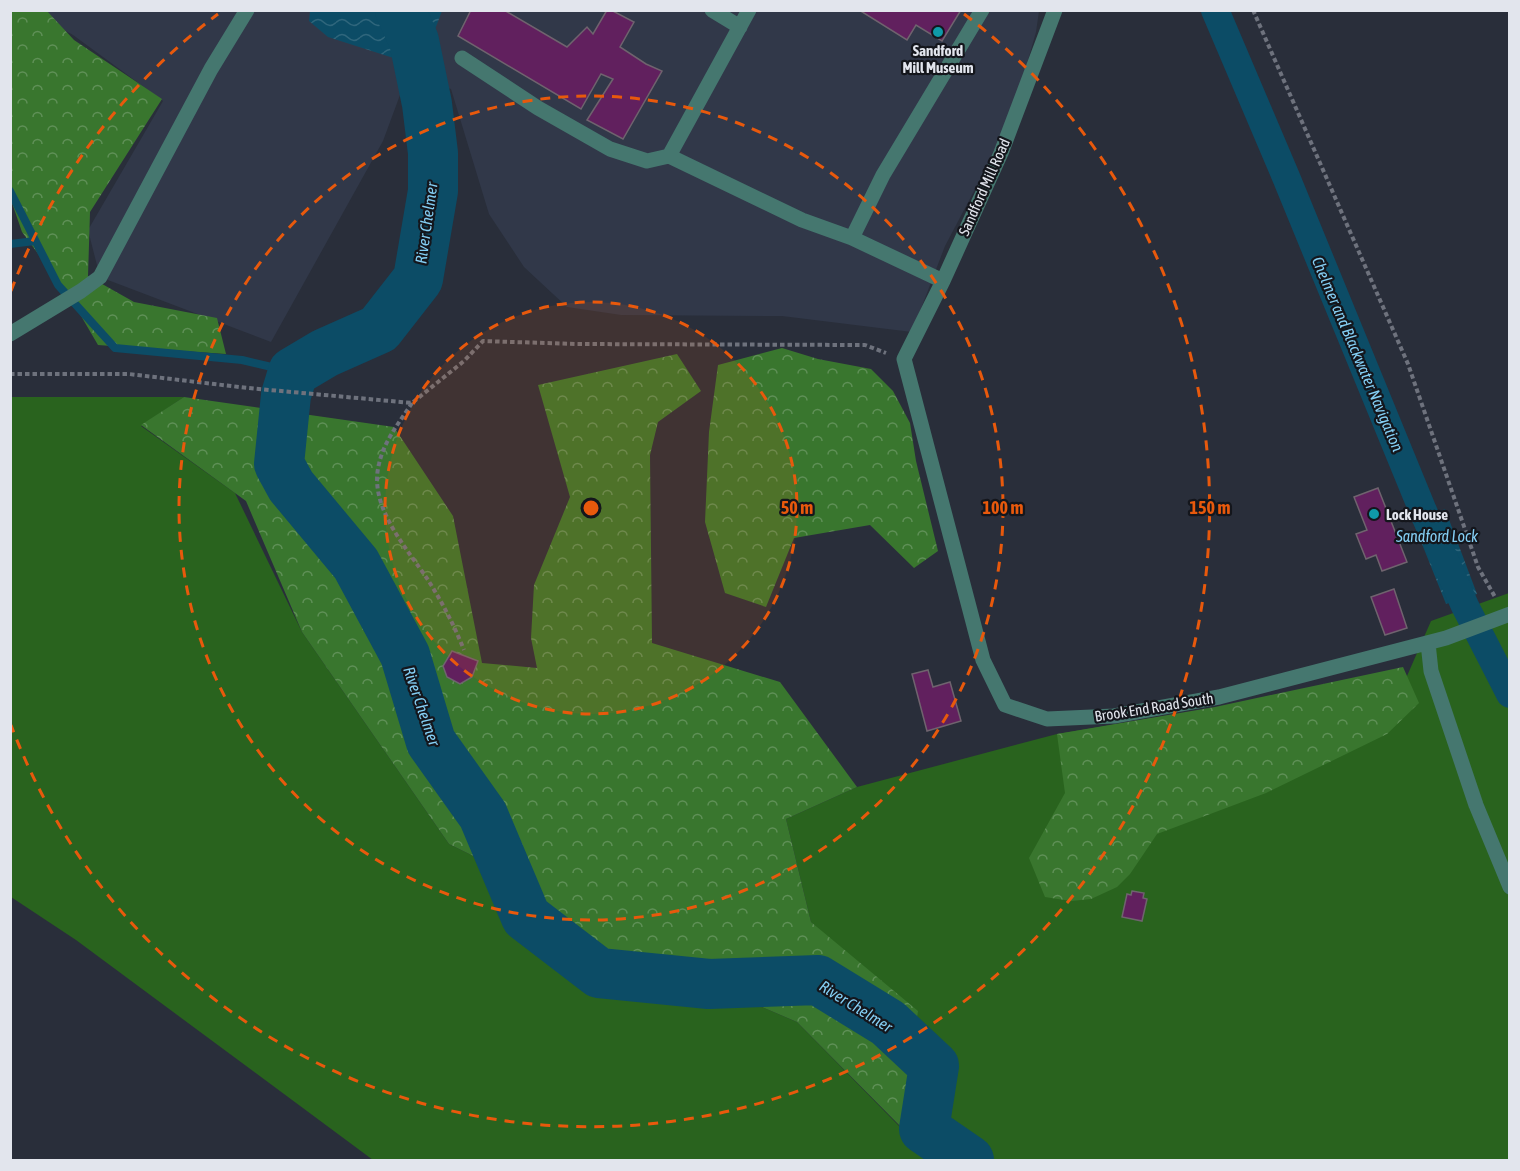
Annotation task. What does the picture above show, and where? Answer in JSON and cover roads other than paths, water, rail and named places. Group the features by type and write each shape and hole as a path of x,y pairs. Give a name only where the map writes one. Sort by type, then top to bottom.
{"street":[{"path":"10,334 100,277 211,69 247,10"},
{"path":"712,10 740,27"},
{"path":"669,156 749,10"},
{"path":"852,238 883,176 982,10"},
{"name":"Sandford Mill Road","path":"904,359 943,281 1000,153 1055,10"},
{"path":"462,58 538,108 610,149 647,161 669,156 802,220 852,238 943,281"},
{"name":"Brook End Road South","path":"904,359 983,660 1005,705 1047,719 1114,716 1219,697 1446,638 1503,617"},
{"path":"1428,643 1431,671 1476,805 1509,887"}],"water":[{"path":"310,10 442,11 434,32 406,62 328,37 309,21"},
{"name":"Sandford Lock","path":"1445,509 1477,594 1446,604 1414,524"}],"waterway":[{"name":"River Chelmer","path":"400,10 414,41 427,104 433,153 433,191 418,279 379,329 325,353 293,372 286,395 279,464 291,486 356,564 405,655 431,742 483,815 526,917 599,973 709,984 818,980 888,1023 934,1066 924,1129 969,1160"},
{"name":"Chelmer and Blackwater Navigation","path":"1215,10 1423,511 1465,606 1510,694"},
{"path":"10,191 58,285 115,348 242,360 293,372"},
{"path":"10,244 35,241"}],"place":[{"name":"Sandford Mill Museum","path":"938,32"},
{"name":"Lock House","path":"1374,514"}]}
